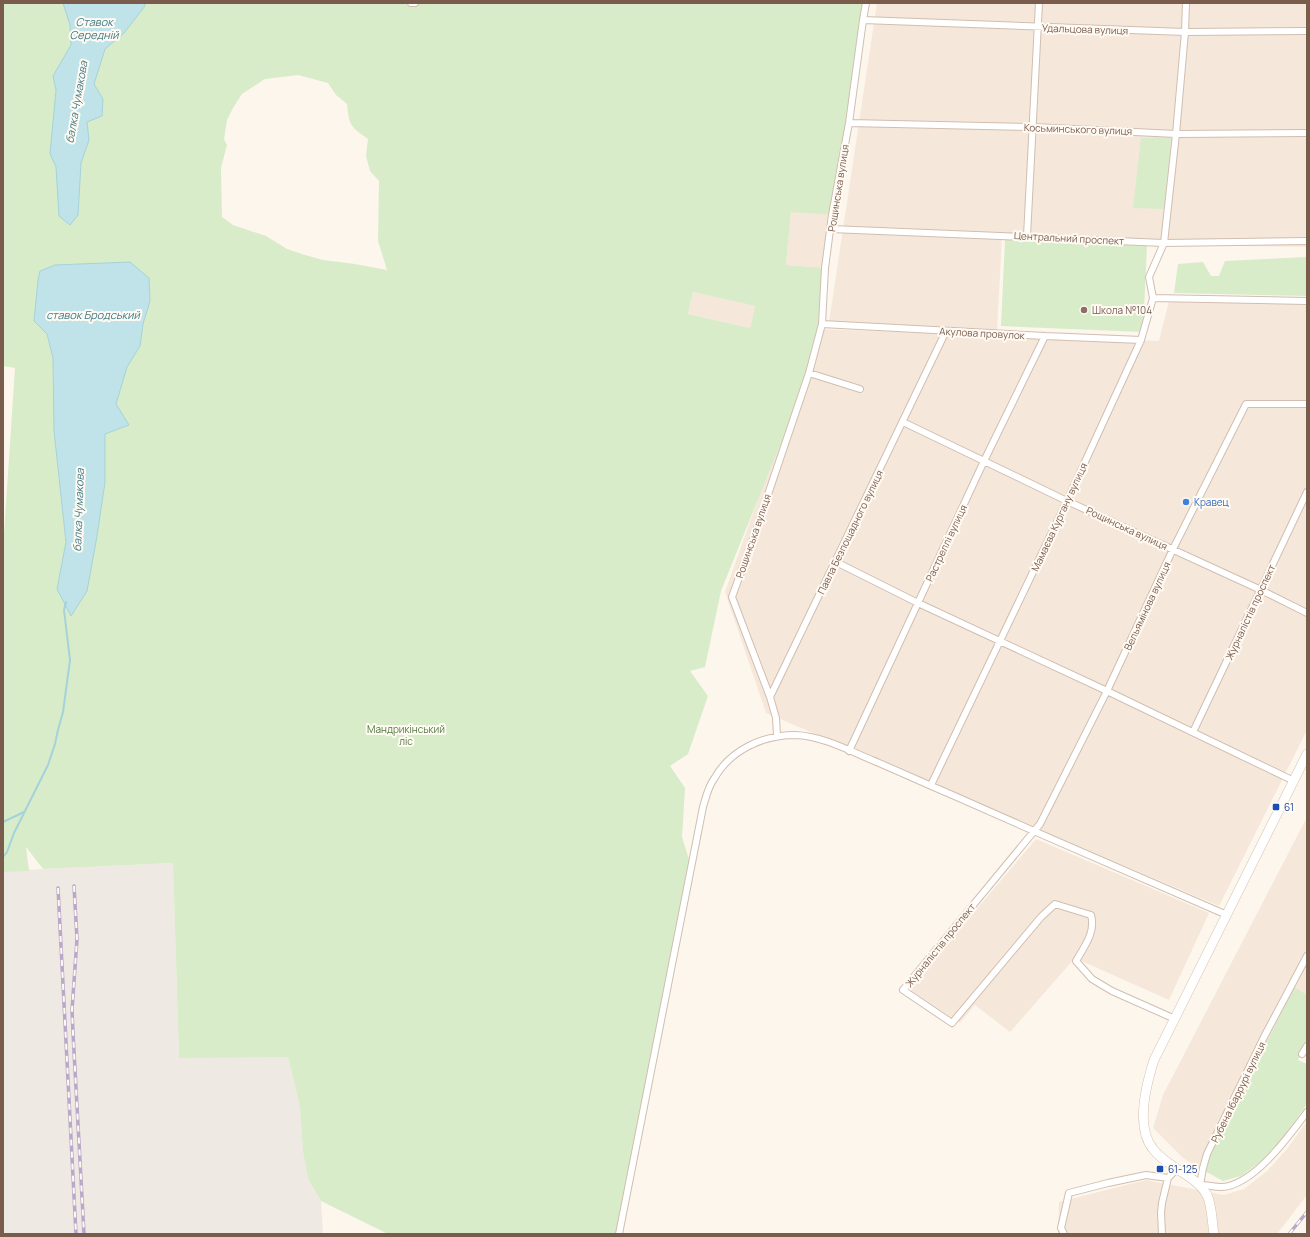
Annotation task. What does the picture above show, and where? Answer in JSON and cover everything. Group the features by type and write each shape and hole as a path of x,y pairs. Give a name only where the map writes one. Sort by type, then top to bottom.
{"main road":[{"path":"1214,1234 1207,1196 1200,1185 1163,1159 1152,1149 1146,1136 1143,1116 1147,1083 1154,1060 1307,754"}],"street":[{"name":"Рощинська вулиця","path":"770,697 732,597 809,373 822,324 825,268 832,215 850,123 866,3"},
{"path":"1027,236 1039,3"},
{"name":"Мамаєва Кургану вулиця","path":"931,785 1067,501 1142,340 1153,298 1149,276 1164,242 1176,134 1185,32 1186,3"},
{"name":"Удальцова вулиця","path":"863,20 1185,32 1307,31"},
{"name":"Косьминського вулиця","path":"850,123 1032,127 1176,134 1307,133"},
{"name":"Центральний проспект","path":"831,229 1164,242 1307,241"},
{"path":"1153,298 1307,301"},
{"name":"Акулова провулок","path":"822,324 1142,340"},
{"name":"Павла Безпощадного вулиця","path":"770,697 946,331"},
{"name":"Растреллі вулиця","path":"849,750 984,461 1045,336"},
{"path":"809,373 860,389"},
{"name":"Вельямінова вулиця","path":"1034,832 1040,824 1107,691 1173,549 1246,404 1307,404"},
{"name":"Рощинська вулиця","path":"903,422 1067,501 1261,590 1307,613"},
{"name":"Журналістів проспект","path":"1193,732 1307,492"},
{"path":"836,562 999,642 1107,691 1294,781"},
{"path":"770,697 776,718 777,736"},
{"path":"619,1234 702,807 707,791 714,778 726,762 749,745 777,736 795,736 812,737 849,750 1227,915"},
{"name":"Журналістів проспект","path":"1034,832 903,990 952,1023 1041,918 1055,904 1091,915 1093,923 1092,931 1076,961 1092,979 1112,991 1175,1019"},
{"name":"Рубена Ібаррурі вулиця","path":"1200,1185 1207,1154 1264,1037 1307,956"},
{"path":"1302,1054 1307,1046"},
{"path":"1200,1185 1222,1187 1242,1182 1263,1164 1283,1143 1307,1112"},
{"path":"1162,1234 1162,1203 1168,1178 1177,1169"},
{"path":"1064,1234 1061,1228 1069,1193 1146,1175 1168,1178"}],"shaded area":[{"path":"877,3 1307,3 1307,247 1182,245 1002,238 997,330 829,322"},
{"path":"791,211 832,215 825,268 786,265"},
{"path":"693,292 755,306 750,328 688,314"},
{"path":"1169,301 1307,303 1307,730 1219,906 766,713 725,592 818,329 1159,341"},
{"path":"1307,817 1307,995 1293,988 1203,1170 1183,1158 1153,1128 1163,1095"},
{"path":"1036,839 1209,913 1169,1000 1075,958 1010,1032 975,1005 960,1023 909,989"},
{"path":"173,863 179,1057 288,1057 300,1107 303,1152 308,1179 321,1201 323,1234 3,1234 3,871"},
{"path":"1307,1121 1307,1195 1277,1234 1058,1234 1059,1202 1146,1180 1224,1195 1244,1189 1267,1171 1287,1149"}],"green space":[{"name":"Мандрикінський ліс","path":"3,3 866,3 832,215 791,212 786,265 825,268 824,303 809,373 721,591 705,667 690,671 708,696 688,754 670,766 685,788 682,837 691,866 619,1234 388,1234 321,1201 308,1179 303,1152 300,1107 288,1057 179,1058 173,863 43,869 26,847 29,871 3,872 3,549 15,368 3,366","holes":["298,75 328,83 336,95 347,104 350,121 354,128 368,139 366,156 370,171 379,181 378,241 387,270 323,260 305,255 287,249 266,236 233,225 222,217 221,168 227,145 224,139 227,120 233,108 242,94 265,79","693,292 755,306 750,328 688,314"]},
{"path":"1169,137 1171,139 1164,209 1133,208 1141,138"},
{"path":"1005,240 1147,246 1143,332 1001,326"},
{"path":"1307,257 1307,296 1174,293 1178,264 1203,262 1211,276 1219,276 1225,261"},
{"path":"1294,987 1307,995 1307,1041 1298,1060 1307,1064 1307,1104 1281,1140 1261,1161 1241,1176 1223,1181 1203,1170"}],"water":[{"name":"Ставок Середній","path":"63,3 145,3 145,6 124,33 105,49 94,84 103,99 102,116 87,122 89,140 81,163 78,215 70,225 59,216 56,167 50,154 56,90 53,76 71,45 70,25"},
{"name":"ставок Бродський","path":"130,262 149,278 150,301 143,324 140,346 127,367 116,404 129,425 105,434 105,482 87,591 71,616 57,589 66,542 54,431 53,358 47,334 34,321 38,280 40,271 55,265"}],"waterway":[{"name":"балка Чумакова","path":"3,857 7,852 14,833 48,765 63,712 70,660 64,610 66,602"},
{"path":"3,822 24,812"}],"railway":[{"path":"74,886 77,939 72,1010 84,1234"},
{"path":"58,888 76,1234"},
{"path":"1289,1234 1307,1212"}],"place":[{"name":"Школа №104","path":"1084,310"},
{"name":"Кравец","path":"1186,502"},
{"name":"61","path":"1276,807"},
{"name":"61-125","path":"1160,1169"}]}
